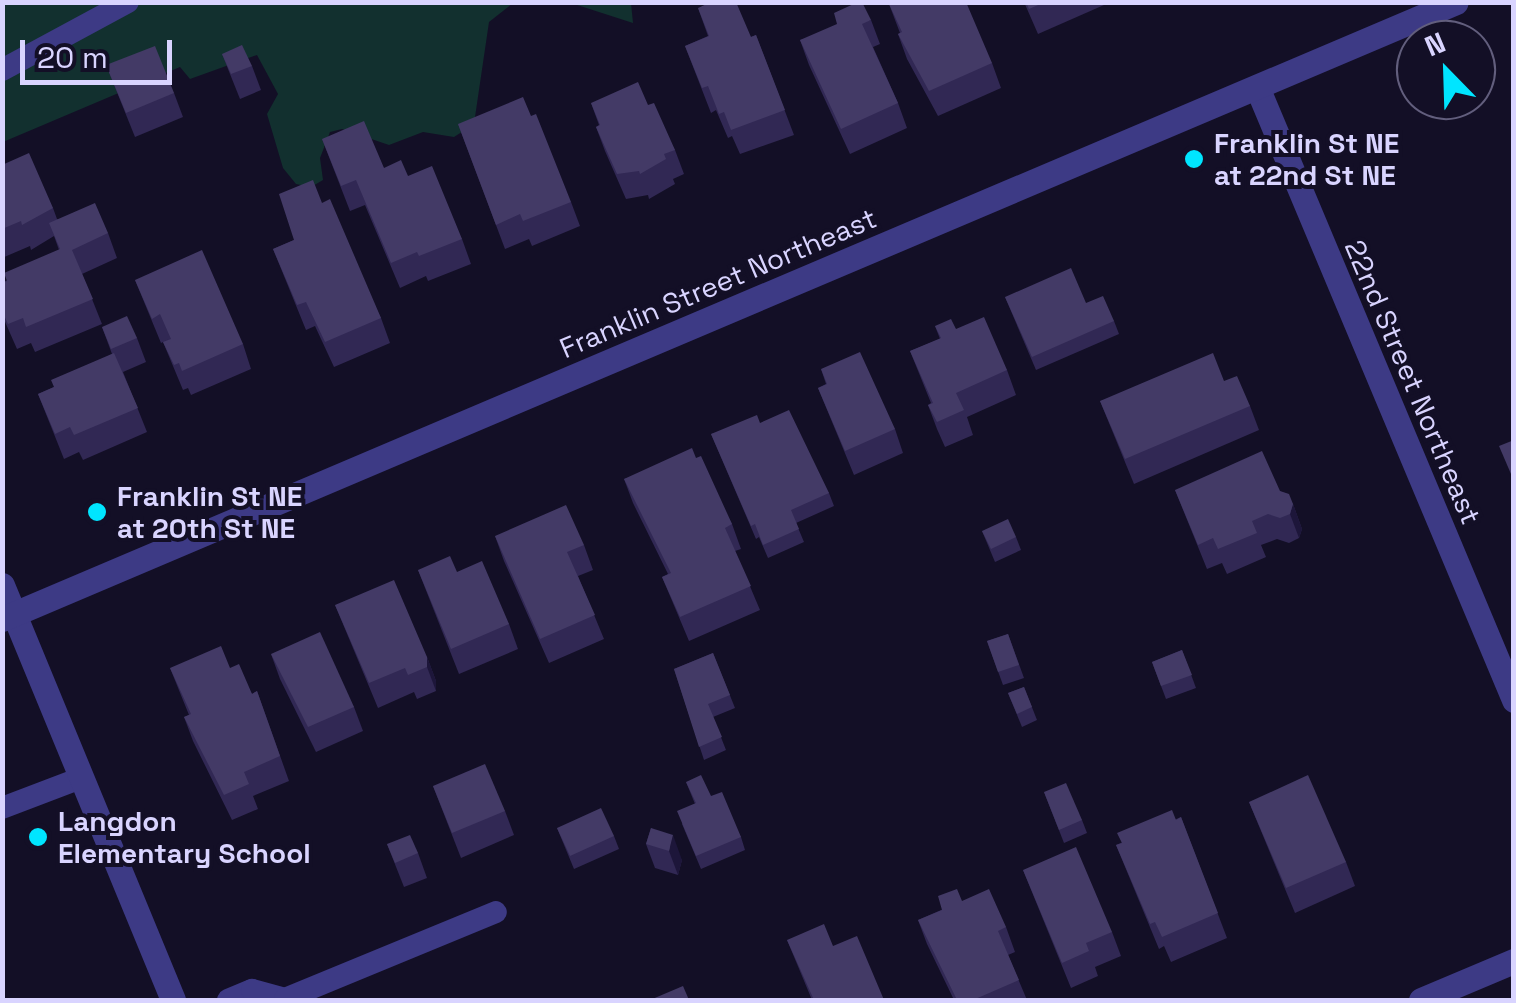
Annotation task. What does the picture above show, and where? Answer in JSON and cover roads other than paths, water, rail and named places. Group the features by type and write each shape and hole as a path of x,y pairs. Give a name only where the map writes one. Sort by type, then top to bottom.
{"street":[{"name":"Franklin Street Northeast","path":"9,617 1456,2"},
{"name":"22nd Street Northeast","path":"1257,87 1514,700"},
{"path":"2,585 9,617 173,1000"},
{"path":"1421,1000 1514,961"}],"lane":[{"path":"2,70 128,2"},
{"path":"2,808 81,778"},
{"path":"228,1000 252,990 285,999 496,912"}],"place":[{"name":"Franklin St NE at 22nd St NE","path":"1194,159"},
{"name":"Franklin St NE at 20th St NE","path":"97,512"},
{"name":"Langdon Elementary School","path":"38,837"}]}
